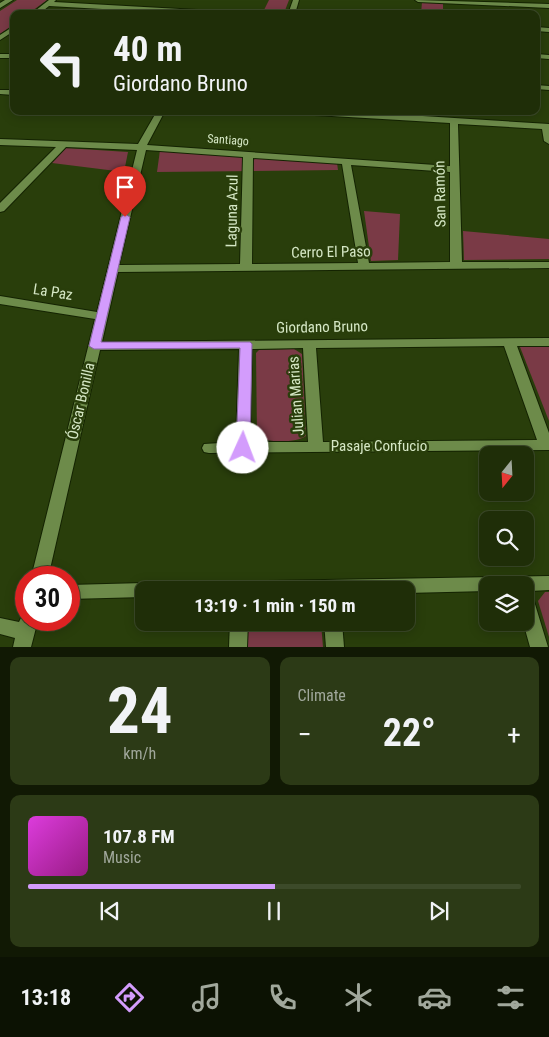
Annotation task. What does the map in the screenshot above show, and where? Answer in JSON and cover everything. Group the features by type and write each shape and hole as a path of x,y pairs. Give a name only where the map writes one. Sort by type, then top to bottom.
{"street":[{"path":"0,6 10,0"},
{"path":"418,0 549,6"},
{"path":"39,10 50,2 173,10"},
{"name":"Óscar Bonilla","path":"42,566 142,147 159,115"},
{"path":"360,115 548,127 549,141"},
{"name":"San Ramón","path":"454,121 456,266"},
{"name":"Santiago","path":"0,142 142,147 455,169"},
{"path":"0,209 64,144"},
{"name":"Laguna Azul","path":"246,268 248,154"},
{"path":"346,161 364,267"},
{"name":"Cerro El Paso","path":"113,269 549,265"},
{"name":"La Paz","path":"0,300 102,316"},
{"path":"510,342 548,445"},
{"name":"Giordano Bruno","path":"94,346 549,342"},
{"path":"243,448 246,344"},
{"name":"Julian Marias","path":"309,344 316,447"},
{"name":"Pasaje Confucio","path":"209,448 548,445"},
{"path":"534,586 549,583"},
{"path":"415,589 479,588"},
{"path":"80,592 135,590"},
{"path":"0,626 26,633"},
{"path":"534,626 540,647"},
{"path":"238,647 239,631"},
{"path":"333,631 335,647"}],"shaded area":[{"path":"17,0 47,0 33,10 10,10 10,27 0,34 0,11"},
{"path":"269,0 289,0 285,10 264,10"},
{"path":"422,2 443,3 443,10 421,10"},
{"path":"66,148 128,152 124,172 52,163"},
{"path":"160,150 337,163 338,170 157,172"},
{"path":"364,211 400,214 398,260 371,261"},
{"path":"463,231 549,239 549,259 464,260"},
{"path":"549,346 549,421 520,347"},
{"path":"294,349 302,354 306,436 289,441 274,441 261,438 257,436 256,353 259,350"},
{"path":"545,592 549,592 549,637 538,601"},
{"path":"247,631 322,631 323,647 247,647"}],"route":[{"path":"125,217 94,346 246,344 243,448"}]}
